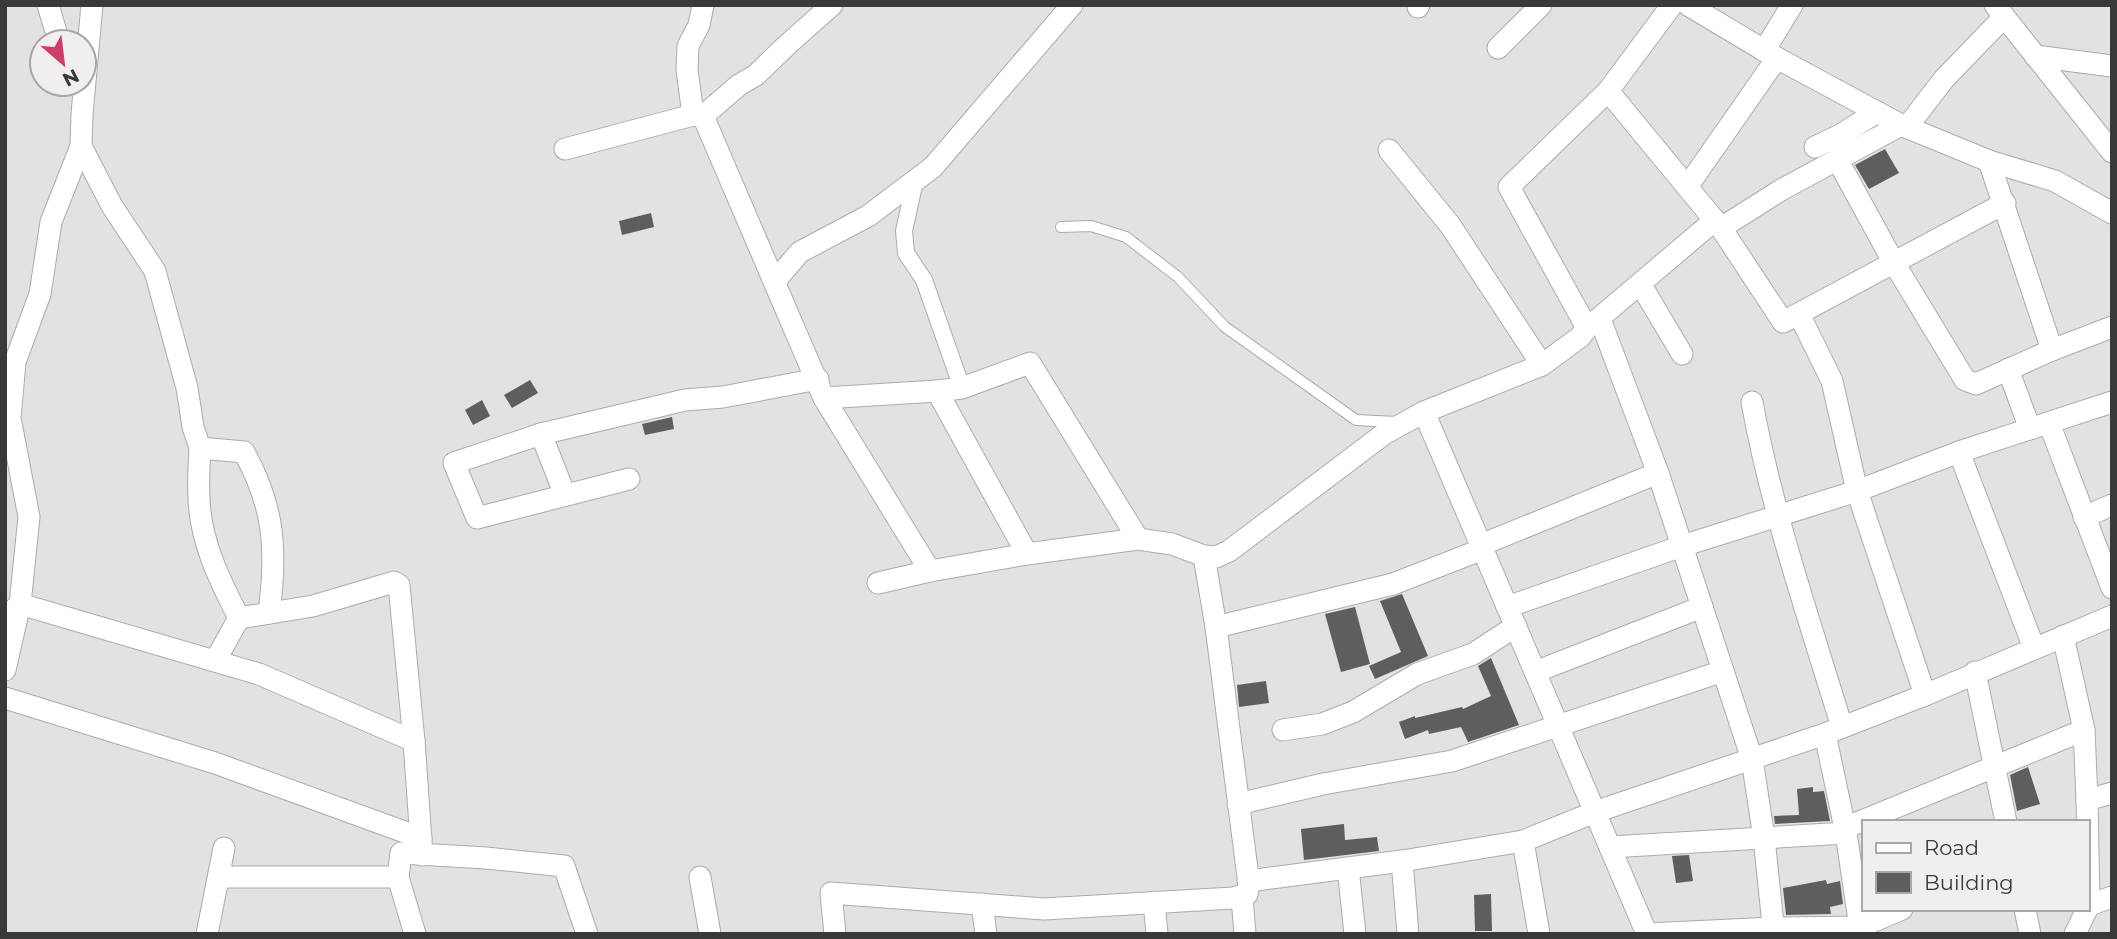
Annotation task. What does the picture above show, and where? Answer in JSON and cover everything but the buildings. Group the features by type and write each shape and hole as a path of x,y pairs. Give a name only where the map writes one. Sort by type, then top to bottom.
{"street":[{"path":"48,5 55,28"},
{"path":"5,670 29,517 10,418 15,362 40,293 51,222 81,146 92,5"},
{"path":"703,5 699,25 688,46 687,70 698,115 821,388 930,571"},
{"path":"565,149 698,115 756,75 832,5"},
{"path":"775,281 800,252 867,216 933,167 1072,5"},
{"path":"1498,48 1541,5"},
{"path":"1672,5 1608,91 1509,187 1594,323 1658,473 1752,759 1764,838 1773,931"},
{"path":"1688,5 1770,55 1904,126 1989,161 2055,181 2112,213"},
{"path":"1687,187 1770,55 1792,5"},
{"path":"878,583 1027,554 1138,539 1172,544 1204,556 1216,557 1229,551 1384,434 1424,412 1542,365 1718,224 1781,190 1844,148 1904,126 1999,11 2112,152"},
{"path":"2035,57 2112,66"},
{"path":"1608,91 1718,224 1783,323 2005,203"},
{"path":"77,98 82,114"},
{"path":"1815,148 1844,148 1877,112"},
{"path":"81,146 112,206 155,271 187,388 193,427 200,448 199,499 204,532 220,580 239,618"},
{"path":"1844,148 1894,263 1965,380 1976,384 2112,327"},
{"path":"1389,150 1450,225 1542,365"},
{"path":"1989,161 2052,350"},
{"path":"915,181 904,231 906,253 924,280 962,388"},
{"path":"1641,285 1682,354"},
{"path":"1799,314 1832,381 1857,491 1925,695"},
{"path":"629,479 477,518 454,463 541,434 685,400 821,388 937,391 962,388 1030,363 1138,539"},
{"path":"2008,369 2084,517 2112,589"},
{"path":"937,391 1027,554"},
{"path":"1752,402 1762,460 1833,731 1860,931"},
{"path":"1283,730 1322,724 1345,716 1417,674 1473,654 1511,617 1682,546 1857,491 1959,452 2112,402"},
{"path":"1424,412 1647,934 1860,931 1898,911"},
{"path":"541,434 565,495"},
{"path":"200,448 244,452 255,472 273,533 274,575 269,613"},
{"path":"1959,452 2034,648"},
{"path":"1216,627 1393,584 1658,473"},
{"path":"2084,517 2112,505"},
{"path":"1204,556 1216,627 1238,804 1245,889 1245,934"},
{"path":"239,618 313,606 394,582 398,585 414,741 421,847"},
{"path":"1535,672 1702,607"},
{"path":"13,611 259,674 414,741"},
{"path":"835,934 831,893 1044,909 1154,902 1523,841 1595,812 1833,731 2112,616"},
{"path":"215,661 239,618"},
{"path":"2063,636 2084,730 2087,820"},
{"path":"1238,804 1323,784 1452,761 1723,671"},
{"path":"1975,672 2006,820"},
{"path":"5,698 215,763 421,847 486,858 564,866 587,934"},
{"path":"1869,820 2084,730"},
{"path":"2087,800 2112,793"},
{"path":"1610,847 1764,838 1846,830 1862,823"},
{"path":"1523,841 1539,934"},
{"path":"415,934 398,877 401,853 421,847"},
{"path":"207,934 225,848"},
{"path":"1402,861 1408,934"},
{"path":"1348,868 1355,934"},
{"path":"219,877 398,877"},
{"path":"701,877 710,934"},
{"path":"2089,905 2112,897"},
{"path":"1154,902 1157,934"},
{"path":"982,904 986,934"},
{"path":"2025,911 2030,934"},
{"path":"2075,934 2086,911"}],"lane":[{"path":"1060,226 1091,226 1126,237 1178,277 1225,327 1356,420 1405,422"}]}
